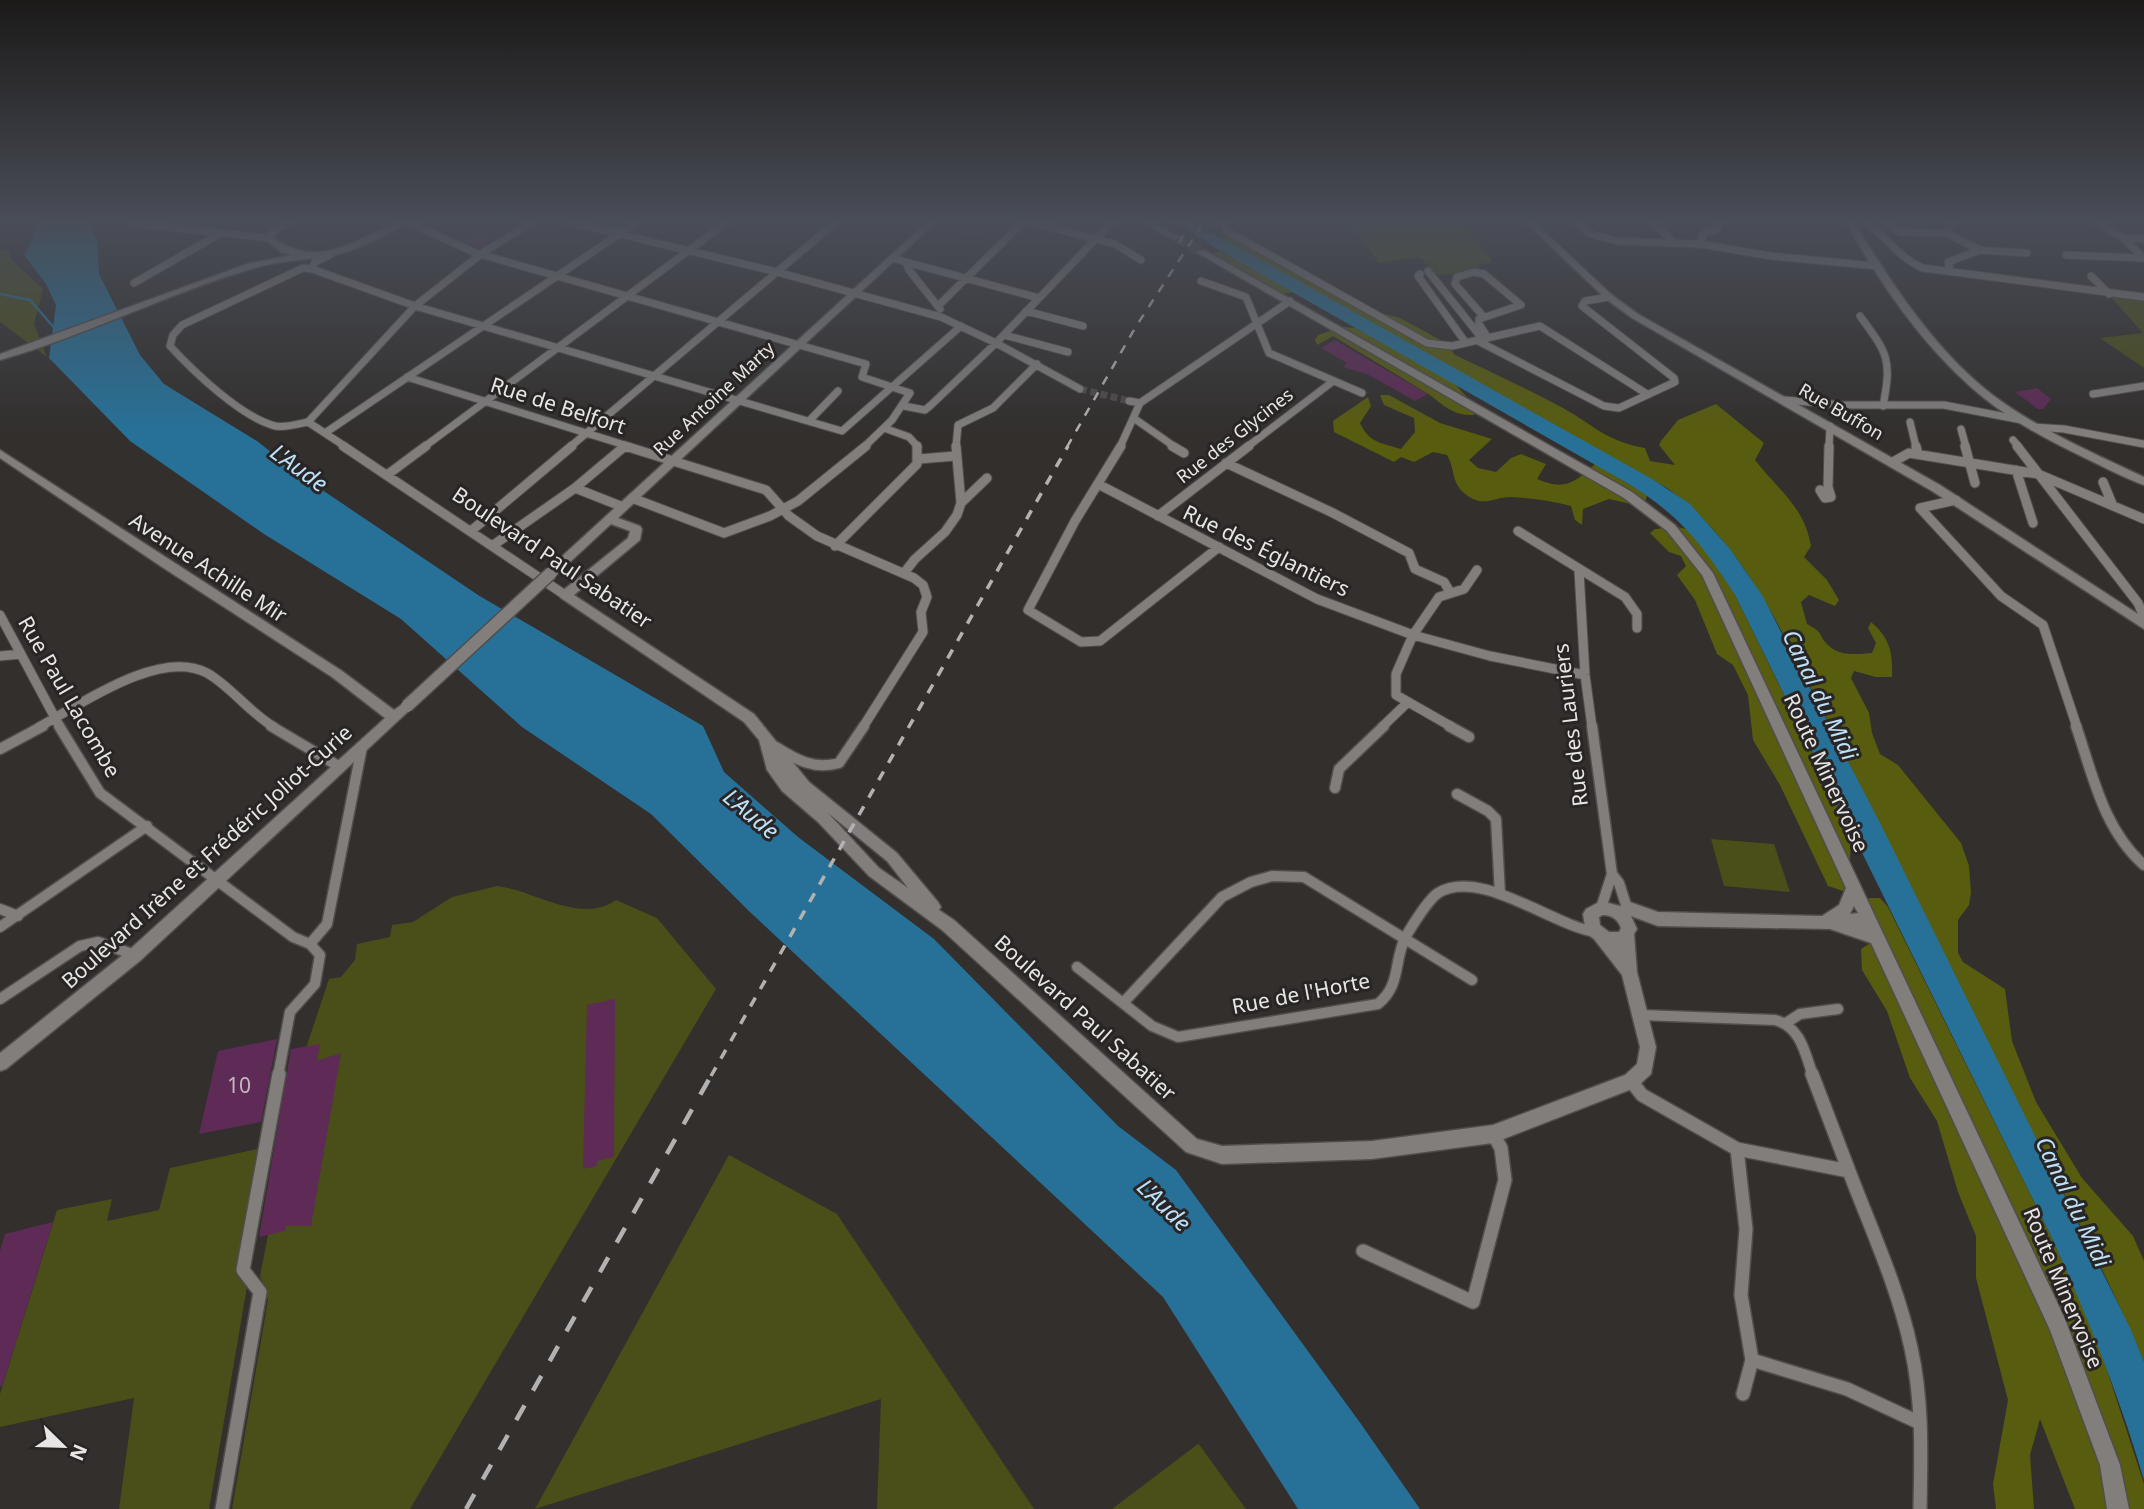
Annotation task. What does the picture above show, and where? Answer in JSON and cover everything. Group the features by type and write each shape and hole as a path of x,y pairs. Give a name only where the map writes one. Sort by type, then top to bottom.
{"street":[{"path":"0,357 178,292"},
{"path":"252,292 176,329 170,346 207,381 276,426 308,422 415,306 432,292"},
{"path":"378,292 415,306 842,431 961,326"},
{"path":"325,433 532,292"},
{"path":"615,292 866,364 862,377 909,393 904,406 884,428 827,480 784,509 724,533 632,498"},
{"path":"387,475 632,292"},
{"path":"471,531 753,292"},
{"path":"927,292 938,306 941,317"},
{"path":"938,306 951,292"},
{"path":"1018,292 1039,298"},
{"path":"904,406 925,410 1044,292"},
{"path":"1233,292 1246,297 1269,353 1362,393"},
{"name":"Route Minervoise","path":"1274,292 1618,489 1671,528 1707,572 2058,1326 2110,1465 2118,1509"},
{"path":"1335,292 1427,343 1438,345 1466,343 1540,326 1647,394"},
{"path":"1430,292 1466,343"},
{"path":"1445,292 1483,339 1604,406 1619,408 1675,382 1674,378 1582,306 1585,301 1609,297"},
{"path":"1462,292 1483,316"},
{"path":"1483,316 1521,305 1506,292"},
{"name":"Rue Buffon","path":"1604,292 1634,316 1956,500 2144,624"},
{"path":"1897,292 1946,356 1987,396 2048,435 2144,481"},
{"path":"2098,292 2144,297"},
{"path":"854,293 941,317 1080,388"},
{"name":"Rue Antoine Marty","path":"407,706 854,293"},
{"path":"1219,547 1100,641 1082,642 1028,610 1082,509 1100,485 1135,419 1140,403 1290,301"},
{"path":"1026,311 1083,326"},
{"path":"1483,316 1479,324 1483,339"},
{"path":"1860,316 1888,354 1891,365 1883,406"},
{"path":"1004,335 1068,352"},
{"path":"904,573 957,515 961,503 956,456 958,425 993,408 1037,364"},
{"name":"Rue de Belfort","path":"407,377 766,489 789,516 817,536 835,546 904,573 923,585 927,597 921,612 923,632 848,753 839,763 816,767 798,760 765,738"},
{"name":"Rue des Glycines","path":"1158,516 1332,382"},
{"path":"2093,394 2144,386"},
{"path":"809,422 838,391"},
{"path":"1976,410 1983,406 1987,396"},
{"path":"1785,400 1883,406 1944,405 2022,420"},
{"path":"1129,401 1140,403"},
{"path":"1989,413 2048,435"},
{"path":"1135,419 1184,453"},
{"name":"Boulevard Paul Sabatier","path":"308,422 749,718 804,786 892,857 947,925"},
{"path":"1910,422 1918,454"},
{"path":"1820,490 1825,498 1831,498 1828,487 1830,426"},
{"path":"2034,427 2064,429 2144,444"},
{"path":"835,546 903,480 919,458 918,447 909,438 884,428"},
{"path":"1961,429 1975,483"},
{"path":"2013,440 2138,603 2144,617"},
{"path":"492,546 575,488 625,446"},
{"name":"Avenue Achille Mir","path":"0,453 166,565 337,674 394,718"},
{"path":"1893,462 1909,453 2038,474 2144,519"},
{"path":"919,458 956,456"},
{"path":"1226,463 1331,512 1409,553 1415,569 1444,582 1450,592"},
{"path":"2016,470 2033,523"},
{"path":"961,503 987,478"},
{"path":"2103,482 2113,506"},
{"name":"Rue des Églantiers","path":"1100,485 1317,599 1413,635 1490,656 1585,675"},
{"path":"575,488 623,507"},
{"path":"1956,500 1920,508 2001,596 2043,625 2106,816 2128,851 2144,865"},
{"path":"565,595 634,540 636,530 609,519"},
{"path":"1518,531 1625,597 1637,614 1637,628"},
{"path":"1469,737 1396,695 1396,674 1413,635 1439,597 1464,589 1477,570"},
{"name":"Rue des Lauriers","path":"1579,571 1585,675 1612,874 1619,883 1626,922 1629,972 1648,1047 1645,1068 1631,1081"},
{"name":"Rue Paul Lacombe","path":"0,615 55,719 100,793 293,937 310,944"},
{"path":"0,656 21,654"},
{"path":"0,749 127,679 178,665 207,673 263,720 340,767"},
{"path":"1335,788 1339,769 1408,702"},
{"name":"Boulevard Irène et Frédéric Joliot-Curie","path":"0,1063 135,955 407,706"},
{"name":"Boulevard Paul Sabatier","path":"765,738 774,770 787,787 823,818 874,872 947,925 1192,1146 1222,1155 1373,1150 1493,1134"},
{"path":"222,1509 260,1292 243,1270 290,1012 315,984 320,956 310,944 327,924 362,747"},
{"path":"1457,794 1489,811 1496,818 1500,894"},
{"path":"0,927 147,826"},
{"path":"1123,1003 1222,897 1235,889 1280,874 1304,877 1472,980"},
{"name":"Rue des Lauriers","path":"1596,911 1612,874"},
{"name":"Rue de l'Horte","path":"1077,967 1152,1026 1178,1037 1378,1004 1390,994 1405,938 1436,894 1452,887 1500,894 1581,930 1598,934"},
{"path":"1825,923 1845,909 1854,887"},
{"path":"0,909 18,916"},
{"path":"1565,921 1611,909 1626,922 1658,919 1825,923 1869,919"},
{"path":"1596,911 1590,923 1598,934 1618,940 1626,922"},
{"path":"1825,923 1878,938"},
{"name":"Rue des Lauriers","path":"1598,934 1629,972"},
{"path":"0,999 80,946 98,942 135,955"},
{"path":"1786,1023 1800,1014 1838,1009"},
{"path":"1641,1014 1775,1020 1786,1023 1797,1033 1896,1295 1916,1373 1920,1423 1920,1509"},
{"path":"1363,1251 1473,1302 1505,1180 1501,1149 1493,1134 1631,1081 1642,1095 1737,1149 1849,1171"},
{"path":"1737,1149 1746,1229 1741,1295 1752,1360 1743,1394"},
{"path":"1752,1360 1847,1389 1920,1423"}],"green space":[{"path":"0,292 42,292 34,324 47,357 0,322"},
{"path":"2111,297 2144,300 2144,368 2100,338 2143,333"},
{"path":"1711,839 1774,844 1790,892 1724,886"},
{"path":"497,886 573,908 602,907 616,900 657,918 716,989 410,1509 232,1509 268,1300 260,1276 302,1060 329,979 341,977 355,960 357,944 390,937 392,925 413,922 452,897"},
{"path":"271,1146 209,1509 119,1509 134,1398 0,1427 0,1394 57,1210 112,1199 107,1221 159,1210 170,1168"},
{"path":"729,1155 837,1214 1034,1509 877,1509 881,1399 535,1509"},
{"path":"1198,1444 1246,1509 1112,1509"}],"shaded area":[{"path":"1316,292 1340,292 1377,312 1400,318 1444,342 1455,355 1563,408 1621,442 1645,448 1650,461 1675,465 1659,445 1661,441 1678,420 1716,404 1764,443 1755,460 1797,509 1808,532 1811,546 1804,557 1827,580 1839,600 1835,606 1809,595 1801,602 1807,624 1819,632 1832,648 1842,653 1872,653 1876,643 1868,628 1871,622 1889,646 1892,677 1876,677 1854,671 1851,678 1869,713 1872,733 1880,754 1898,765 1961,843 1969,866 1971,893 1969,905 1958,920 1958,953 1963,962 2005,989 2012,1041 2036,1102 2082,1178 2133,1236 2144,1261 2144,1362 2082,1229 1780,628 1742,566 1720,538 1695,511 1667,488"},
{"path":"1343,327 1356,328 1455,384 1474,405 1474,415 1450,410 1333,336 1317,345 1315,340 1318,335"},
{"path":"1380,395 1389,395 1440,423 1492,439 1469,460 1478,468 1496,472 1511,458 1521,454 1546,464 1537,479 1562,485 1575,480 1595,464 1647,495 1644,507 1609,499 1583,509 1582,525 1575,520 1571,506 1564,504 1511,497 1488,501 1471,498 1460,489 1447,455 1433,452 1414,462 1401,457 1394,462 1334,432 1333,421 1368,397 1371,406 1360,423 1364,430 1377,441 1401,449 1415,432 1414,418 1384,405"},
{"path":"1678,527 1690,530 1735,595 1851,832 1849,893 1828,886 1780,785 1753,740 1748,695 1733,665 1717,654 1695,600 1677,575 1686,566 1681,556 1669,552 1650,533 1655,529"},
{"path":"1869,898 1880,898 1888,907 2050,1234 2094,1330 2144,1484 2144,1509 2075,1509 2040,1419 2030,1455 2034,1509 1996,1509 1993,1484 2008,1400 1976,1278 1976,1236 1958,1192 1937,1121 1910,1078 1887,1011 1862,970 1861,949 1872,942 1858,911"}],"water":[{"name":"L'Aude","path":"50,292 108,292 140,355 164,384 257,441 300,475 478,595 703,726 724,772 798,837 934,939 1118,1126 1176,1170 1420,1509 1298,1509 1163,1297 751,913 651,814 522,727 401,619 264,534 130,441 49,358 56,305"},
{"path":"1293,292 1319,292 1652,479 1690,504 1730,549 1762,595 1881,825 2131,1330 2144,1362 2144,1480 2102,1356 2050,1234 1735,595 1700,545 1676,519 1627,483"}],"building":[{"path":"1335,340 1428,394 1415,401 1369,375 1343,367 1347,363 1321,348"},
{"path":"2037,388 2051,399 2043,409 2038,409 2015,392"},
{"path":"615,999 614,1157 597,1161 597,1166 583,1169 587,1005"},
{"path":"277,1039 261,1122 199,1134 218,1051"},
{"path":"320,1044 317,1061 341,1053 311,1226 286,1226 285,1231 259,1237 291,1049"},
{"path":"53,1222 2,1387 0,1251 5,1234"}],"waterway":[{"path":"0,294 30,300 57,331"}],"tunnel":[{"path":"1080,389 1129,401"}],"railway":[{"path":"1067,447 1158,292"},
{"path":"711,1076 1068,446"},
{"path":"466,1509 712,1074"}],"water label":[{"name":"Canal du Midi","path":"1820,695"},
{"name":"Canal du Midi","path":"2073,1202"}]}
